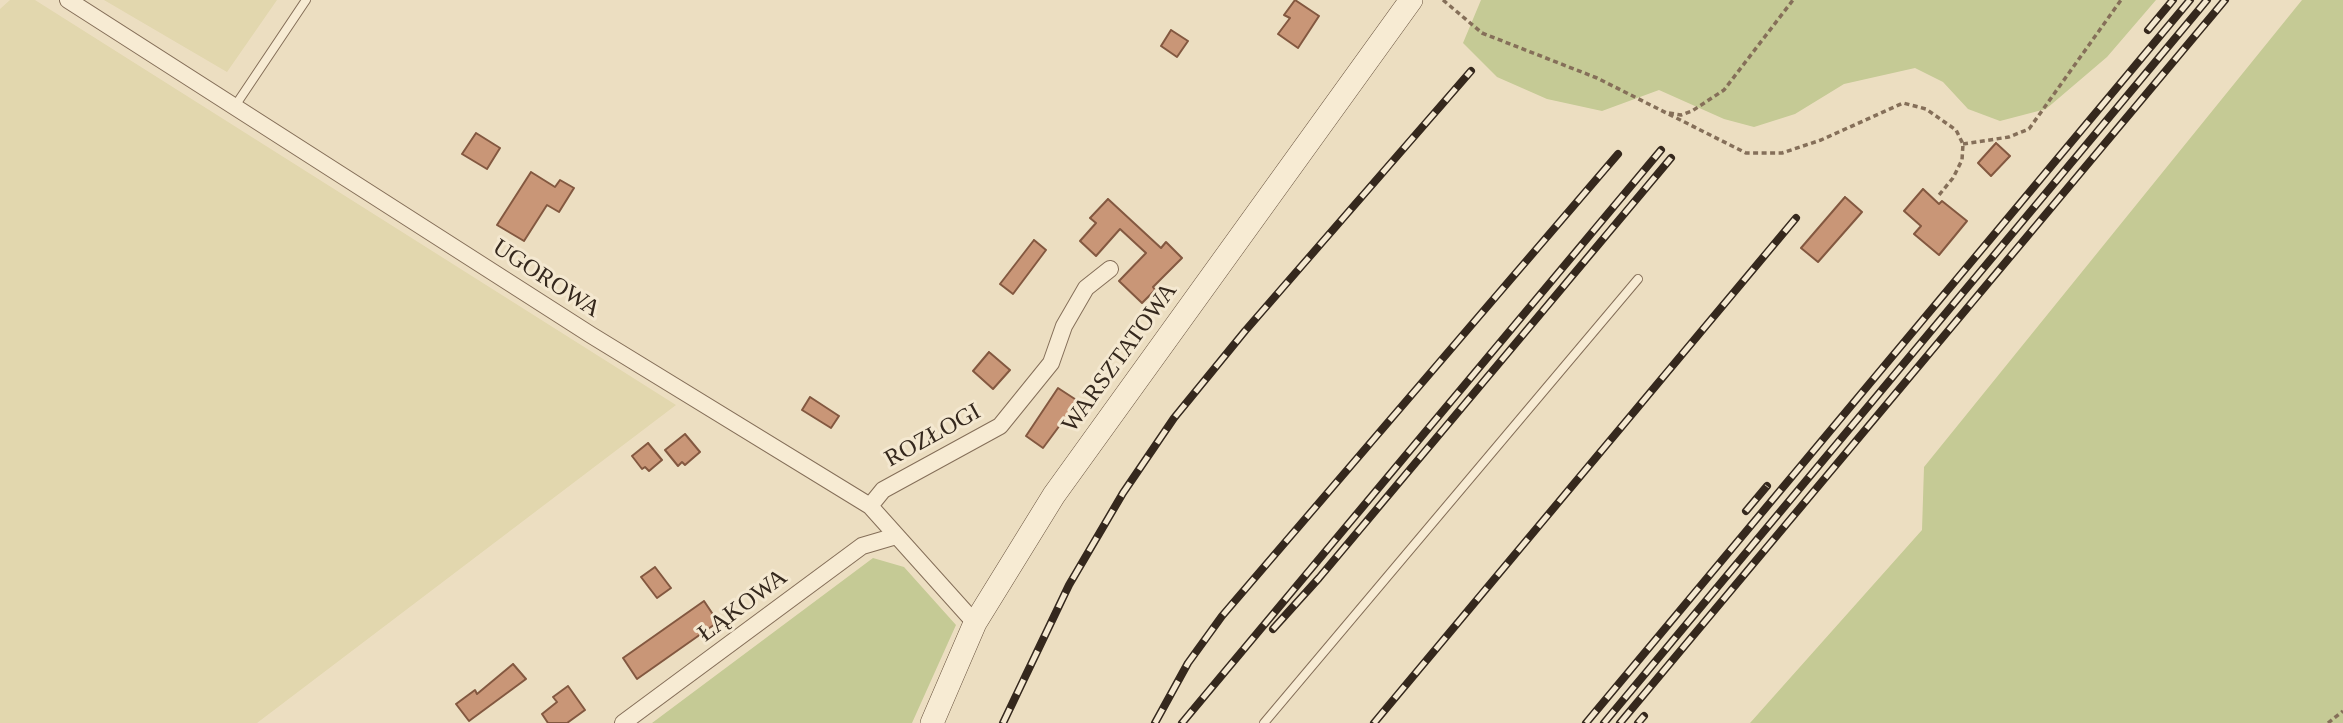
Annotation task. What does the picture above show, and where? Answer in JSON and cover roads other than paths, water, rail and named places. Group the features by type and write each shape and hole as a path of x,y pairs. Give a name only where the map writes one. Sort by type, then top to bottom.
{"street":[{"name":"UGOROWA","path":"68,0 591,335 870,506 975,623"},
{"name":"WARSZTATOWA","path":"932,723 975,623 1054,495 1411,0"},
{"name":"ROZŁOGI","path":"870,506 883,490 1000,426 1051,363 1064,326 1086,288 1110,269"},
{"name":"ŁĄKOWA","path":"623,723 862,546 896,536"}],"lane":[{"path":"235,106 306,0"},
{"path":"1264,723 1638,279"}],"railway":[{"path":"2148,30 2173,0"},
{"path":"1586,723 2190,0"},
{"path":"1604,723 2207,0"},
{"path":"1620,723 2225,0"},
{"path":"1003,723 1069,585 1123,493 1174,418 1245,331 1471,71"},
{"path":"1182,723 1661,150"},
{"path":"1155,723 1188,663 1222,616 1618,154"},
{"path":"1273,629 1319,578 1671,158"},
{"path":"1374,723 1796,218"},
{"path":"1746,511 1767,486"},
{"path":"1638,723 1644,716"}]}
